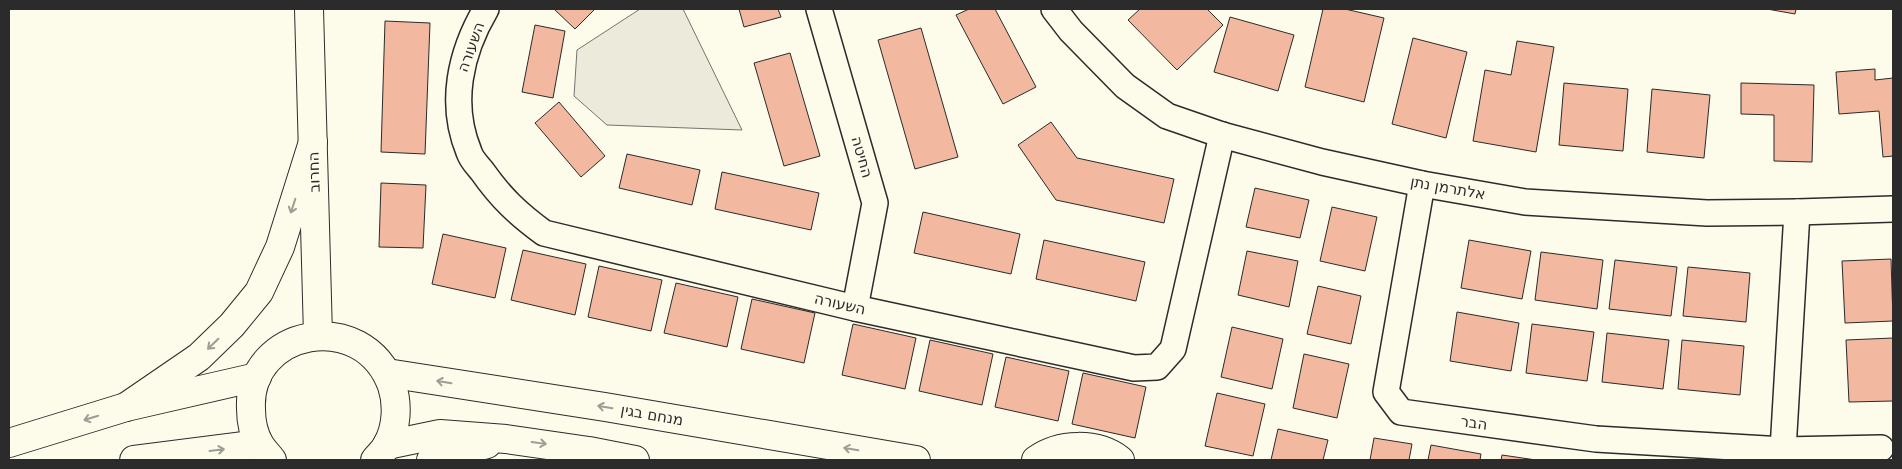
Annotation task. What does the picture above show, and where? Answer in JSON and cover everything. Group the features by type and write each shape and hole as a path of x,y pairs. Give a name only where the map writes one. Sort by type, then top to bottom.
{"main road":[{"name":"החרוב","path":"309,9 311,22 318,335"},
{"path":"126,407 200,357 232,325 259,292 280,246 313,142"},
{"path":"135,460 266,452 252,422 250,399 257,377 268,360 282,348 299,339 318,335 339,337 358,344 375,356 387,373 396,396 395,421 381,453"},
{"name":"מנחם בגין","path":"387,373 605,407 916,460"},
{"path":"9,443 126,407 257,377"},
{"path":"381,453 440,434 506,439 589,450 635,460"},
{"path":"431,460 506,439"},
{"path":"1036,460 1044,454 1068,447 1092,448 1115,456 1120,460"}],"street":[{"name":"השעורה","path":"486,9 468,48 459,81 460,119 469,154 491,185 514,211 544,234 855,308 1134,368 1157,367 1173,349 1222,135"},
{"name":"החיטה","path":"819,9 875,203 855,308"},
{"name":"אלתרמן נתן","path":"1054,9 1071,31 1125,86 1167,116 1222,135 1322,162 1422,184 1534,202 1707,213 1893,208"},
{"name":"הבר","path":"1422,184 1386,392 1401,412 1596,439 1783,450 1881,448"},
{"path":"1783,450 1797,212"}],"shaded area":[{"path":"640,9 683,9 742,130 607,125 574,96 577,50"}],"building":[{"path":"554,9 595,9 575,29"},
{"path":"739,9 778,9 781,17 744,27"},
{"path":"969,9 995,9 1036,87 1003,104 956,15"},
{"path":"1140,9 1207,9 1223,25 1177,70 1128,20"},
{"path":"1323,9 1345,9 1384,18 1364,102 1305,87"},
{"path":"1767,9 1796,9 1795,14"},
{"path":"1230,17 1294,35 1278,91 1214,72"},
{"path":"385,21 430,23 425,154 381,152"},
{"path":"535,25 565,31 553,98 522,92"},
{"path":"921,28 958,157 915,169 878,40"},
{"path":"1413,38 1467,52 1446,138 1392,124"},
{"path":"1517,41 1554,47 1536,152 1473,141 1485,70 1511,75"},
{"path":"790,53 820,156 784,166 754,63"},
{"path":"1875,69 1875,80 1893,78 1893,156 1883,157 1879,111 1839,114 1836,72"},
{"path":"1564,83 1628,89 1623,151 1559,145"},
{"path":"1741,83 1814,85 1812,162 1774,161 1774,115 1741,114"},
{"path":"1652,89 1710,95 1704,158 1647,152"},
{"path":"559,102 605,156 581,177 535,123"},
{"path":"1051,122 1077,158 1174,179 1164,223 1056,200 1018,145"},
{"path":"627,154 700,170 692,205 619,188"},
{"path":"722,172 819,193 811,230 715,209"},
{"path":"381,183 426,185 423,248 379,247"},
{"path":"1255,188 1309,200 1300,238 1246,227"},
{"path":"1332,207 1377,217 1365,271 1320,261"},
{"path":"923,212 1020,234 1011,274 914,253"},
{"path":"443,234 506,248 495,298 432,284"},
{"path":"1044,240 1145,262 1136,301 1036,279"},
{"path":"1469,240 1531,251 1522,299 1461,288"},
{"path":"523,250 586,264 575,315 511,300"},
{"path":"1247,251 1298,261 1289,307 1238,295"},
{"path":"1541,252 1603,260 1597,309 1535,300"},
{"path":"1891,259 1893,321 1845,323 1842,261"},
{"path":"1615,260 1677,267 1671,316 1609,309"},
{"path":"599,266 662,280 651,331 588,317"},
{"path":"1688,267 1750,273 1746,322 1683,316"},
{"path":"676,283 738,297 727,347 664,333"},
{"path":"1318,286 1361,296 1351,344 1307,334"},
{"path":"752,299 815,313 804,363 741,349"},
{"path":"1457,312 1519,323 1511,371 1450,361"},
{"path":"853,324 916,338 905,389 842,375"},
{"path":"1532,324 1594,332 1587,381 1526,373"},
{"path":"1232,327 1283,339 1272,389 1221,377"},
{"path":"1607,333 1669,340 1663,389 1602,382"},
{"path":"1893,338 1893,401 1849,402 1846,340"},
{"path":"930,340 993,354 982,405 919,391"},
{"path":"1682,340 1744,346 1740,395 1678,389"},
{"path":"1304,354 1349,364 1337,418 1293,408"},
{"path":"1006,357 1069,371 1058,421 995,407"},
{"path":"1083,373 1146,387 1135,438 1072,424"},
{"path":"1217,393 1265,404 1253,456 1205,446"},
{"path":"1278,429 1328,440 1323,460 1271,460"},
{"path":"1374,438 1412,444 1409,460 1370,460"},
{"path":"1431,445 1481,454 1480,460 1428,460"},
{"path":"1502,455 1536,460 1501,460"}]}
